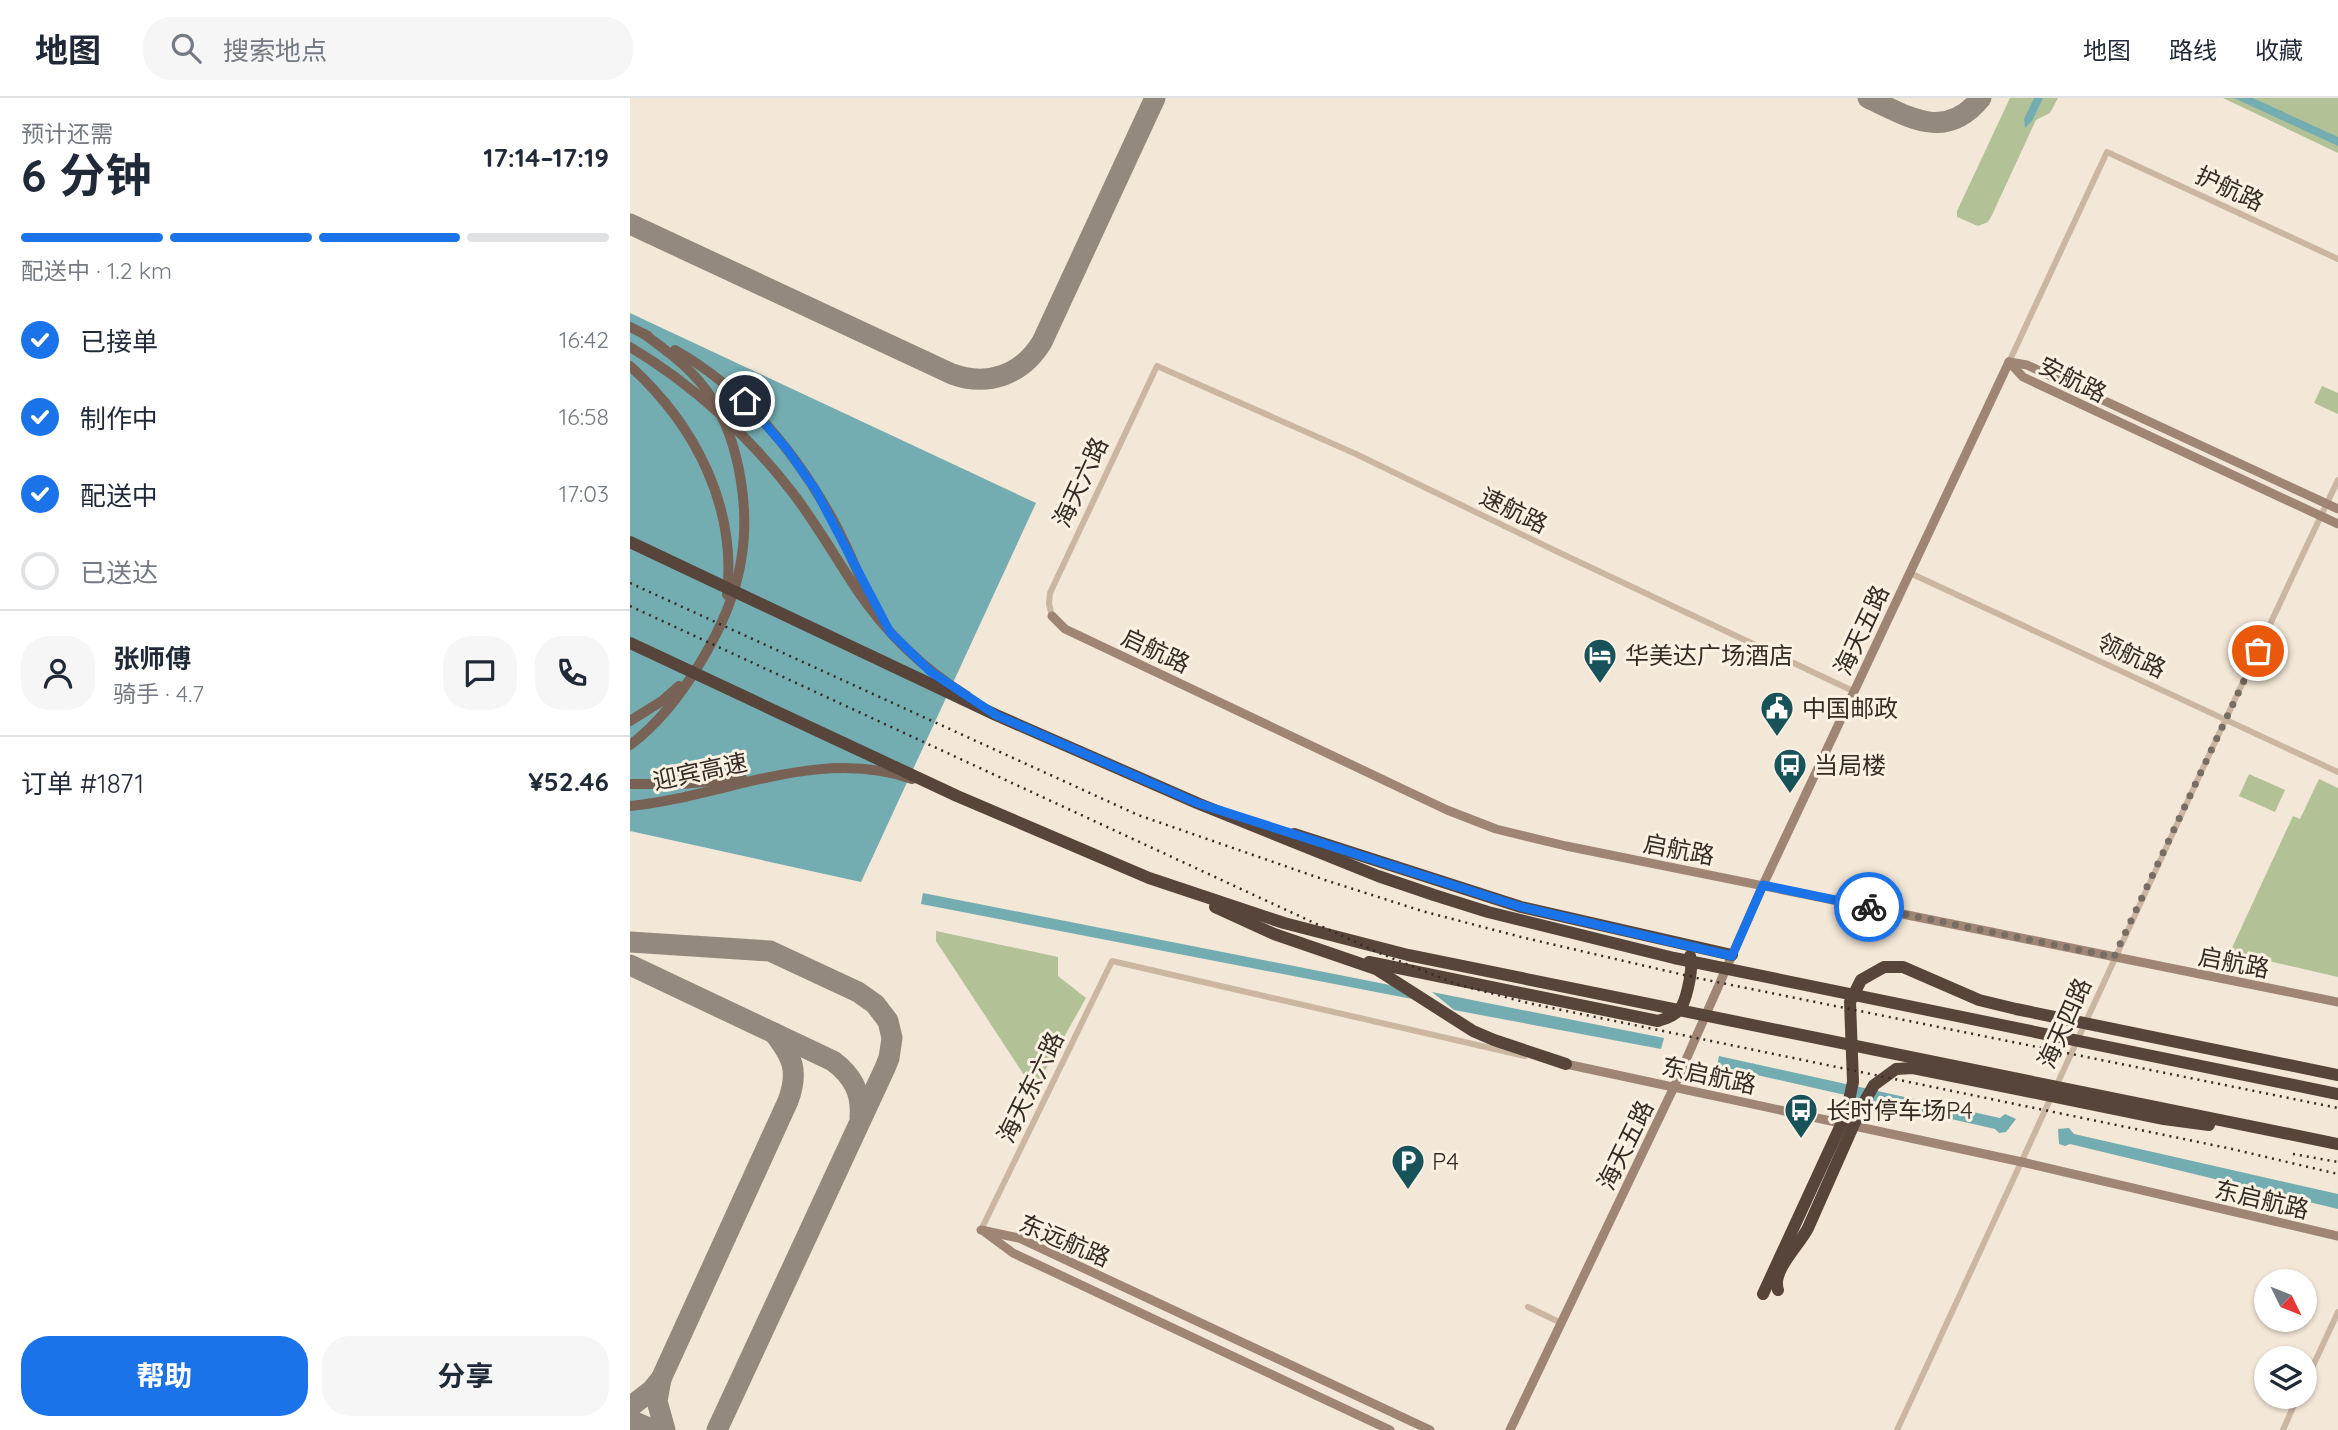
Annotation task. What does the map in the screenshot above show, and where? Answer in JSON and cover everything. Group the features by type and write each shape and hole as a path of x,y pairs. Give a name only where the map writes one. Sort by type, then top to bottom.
{"highway":[{"path":"630,542 996,715 1197,803 1378,876 1488,912 1674,958 2338,1094"},
{"path":"630,643 1058,841 1183,891 1284,923 1465,967 2338,1144"},
{"path":"1197,803 1521,907 1732,956"},
{"path":"1183,891 1274,934 1376,969 1473,1031 1566,1064"},
{"path":"1348,958 1658,1021 1672,1017 1682,1006 1693,964 1689,951 1675,942"},
{"path":"1778,1290 1778,1272 1800,1244 1846,1114 1853,1082 1850,1002 1861,980 1884,967 1903,967 1979,1000 2338,1075"},
{"path":"2088,1015 2338,1068"},
{"path":"1763,1294 1862,1106 1879,1080 1896,1069 1913,1068 2164,1119 2221,1127 2265,1129"}],"main road":[{"path":"630,327 682,354 714,375 745,401 774,433 804,472 834,521 864,586 890,632"},
{"path":"630,745 663,715 703,657 738,577 743,543 741,490 731,442 720,412 704,387 677,359 644,334"},
{"path":"630,347 663,367 709,406 763,458 807,512 857,590 890,632 931,672 996,715"},
{"path":"630,366 658,392 682,425 702,457 713,483 722,510 729,560 723,615"},
{"path":"630,721 680,686 703,657"},
{"name":"迎宾高速","path":"630,784 682,784 823,768 866,770 904,777 957,796"},
{"name":"迎宾高速","path":"630,806 689,797 778,774"}],"street":[{"name":"护航路","path":"2106,152 2338,259"},
{"name":"海天五路","path":"1510,1430 1674,1087 1763,885 2106,152"},
{"name":"安航路","path":"2009,362 2027,365 2338,509"},
{"name":"安航路","path":"2009,362 2023,377 2338,524"},
{"name":"海天六路","path":"1052,616 1050,593 1157,366"},
{"name":"速航路","path":"1157,366 1356,454 1853,691"},
{"name":"海天四路","path":"1897,1430 2114,957 2338,480"},
{"name":"领航路","path":"1909,573 2338,772"},
{"name":"启航路","path":"1052,616 1065,629 1447,810 1496,830 2338,1002"},
{"name":"东启航路","path":"1112,961 1475,1046 2022,1162 2338,1236"},
{"name":"海天东六路","path":"981,1230 1112,961"},
{"name":"东远航路","path":"981,1230 1013,1253 1390,1430"},
{"name":"东远航路","path":"981,1230 1019,1238 1430,1430"},
{"path":"1528,1307 1561,1323"},
{"path":"2317,1357 2338,1312"},
{"path":"2283,1430 2292,1409"}],"green space":[{"path":"2010,98 2058,98 2050,113 2036,120 1992,215 1988,222 1978,226 1957,217 1957,211"},
{"path":"2223,98 2338,98 2338,153"},
{"path":"2322,386 2338,393 2338,414 2314,403"},
{"path":"2249,774 2285,790 2275,812 2239,796"},
{"path":"2319,779 2338,788 2338,977 2230,952 2293,816 2300,819"},
{"path":"936,931 1058,957 1058,976 1086,998 1034,1090 936,941"}],"water":[{"path":"2034,98 2043,98 2032,121 2025,128 2024,119"},
{"path":"2234,98 2253,98 2338,137 2338,146"},
{"path":"630,313 1036,503 861,882 630,831"},
{"path":"923,893 1395,986 1412,999 921,904"},
{"path":"1432,992 1664,1038 1661,1049 1454,1010"},
{"path":"1719,1056 2000,1118 2005,1114 2016,1119 2006,1132 1999,1133 1995,1129 1717,1066"},
{"path":"2069,1128 2074,1134 2338,1194 2338,1209 2070,1144 2059,1144 2058,1129"}],"taxiway":[{"path":"630,224 952,374 965,378 991,378 1025,363 1042,342 1155,98"},
{"path":"1868,98 1926,122 1954,119 1981,98"},
{"path":"630,942 770,951 858,992 875,1004 888,1021 892,1038 885,1068 717,1430"},
{"path":"630,965 833,1061 855,1086 860,1117"},
{"path":"630,1407 652,1390 661,1379 788,1101 793,1081 792,1065 786,1050 774,1033"},
{"path":"661,1379 657,1401 665,1430"},
{"path":"630,1420 653,1430"}],"railway":[{"path":"630,583 1138,815 1422,911 1697,978 2338,1108"},
{"path":"630,606 1377,952 1456,984 1528,1003 2232,1149 2338,1174"},
{"path":"2293,1154 2338,1162"}],"way so far":[{"path":"1869,907 2114,957 2258,651"}],"place":[{"name":"华美达广场酒店","path":"1600,685"},
{"name":"中国邮政","path":"1777,738"},
{"name":"当局楼","path":"1790,795"},
{"name":"长时停车场P4","path":"1801,1140"},
{"name":"P4","path":"1408,1191"}],"route":[{"path":"745,401 786,448 815,489 890,632 931,672 996,715 1197,803 1521,907 1732,956 1763,885 1869,907"}]}
